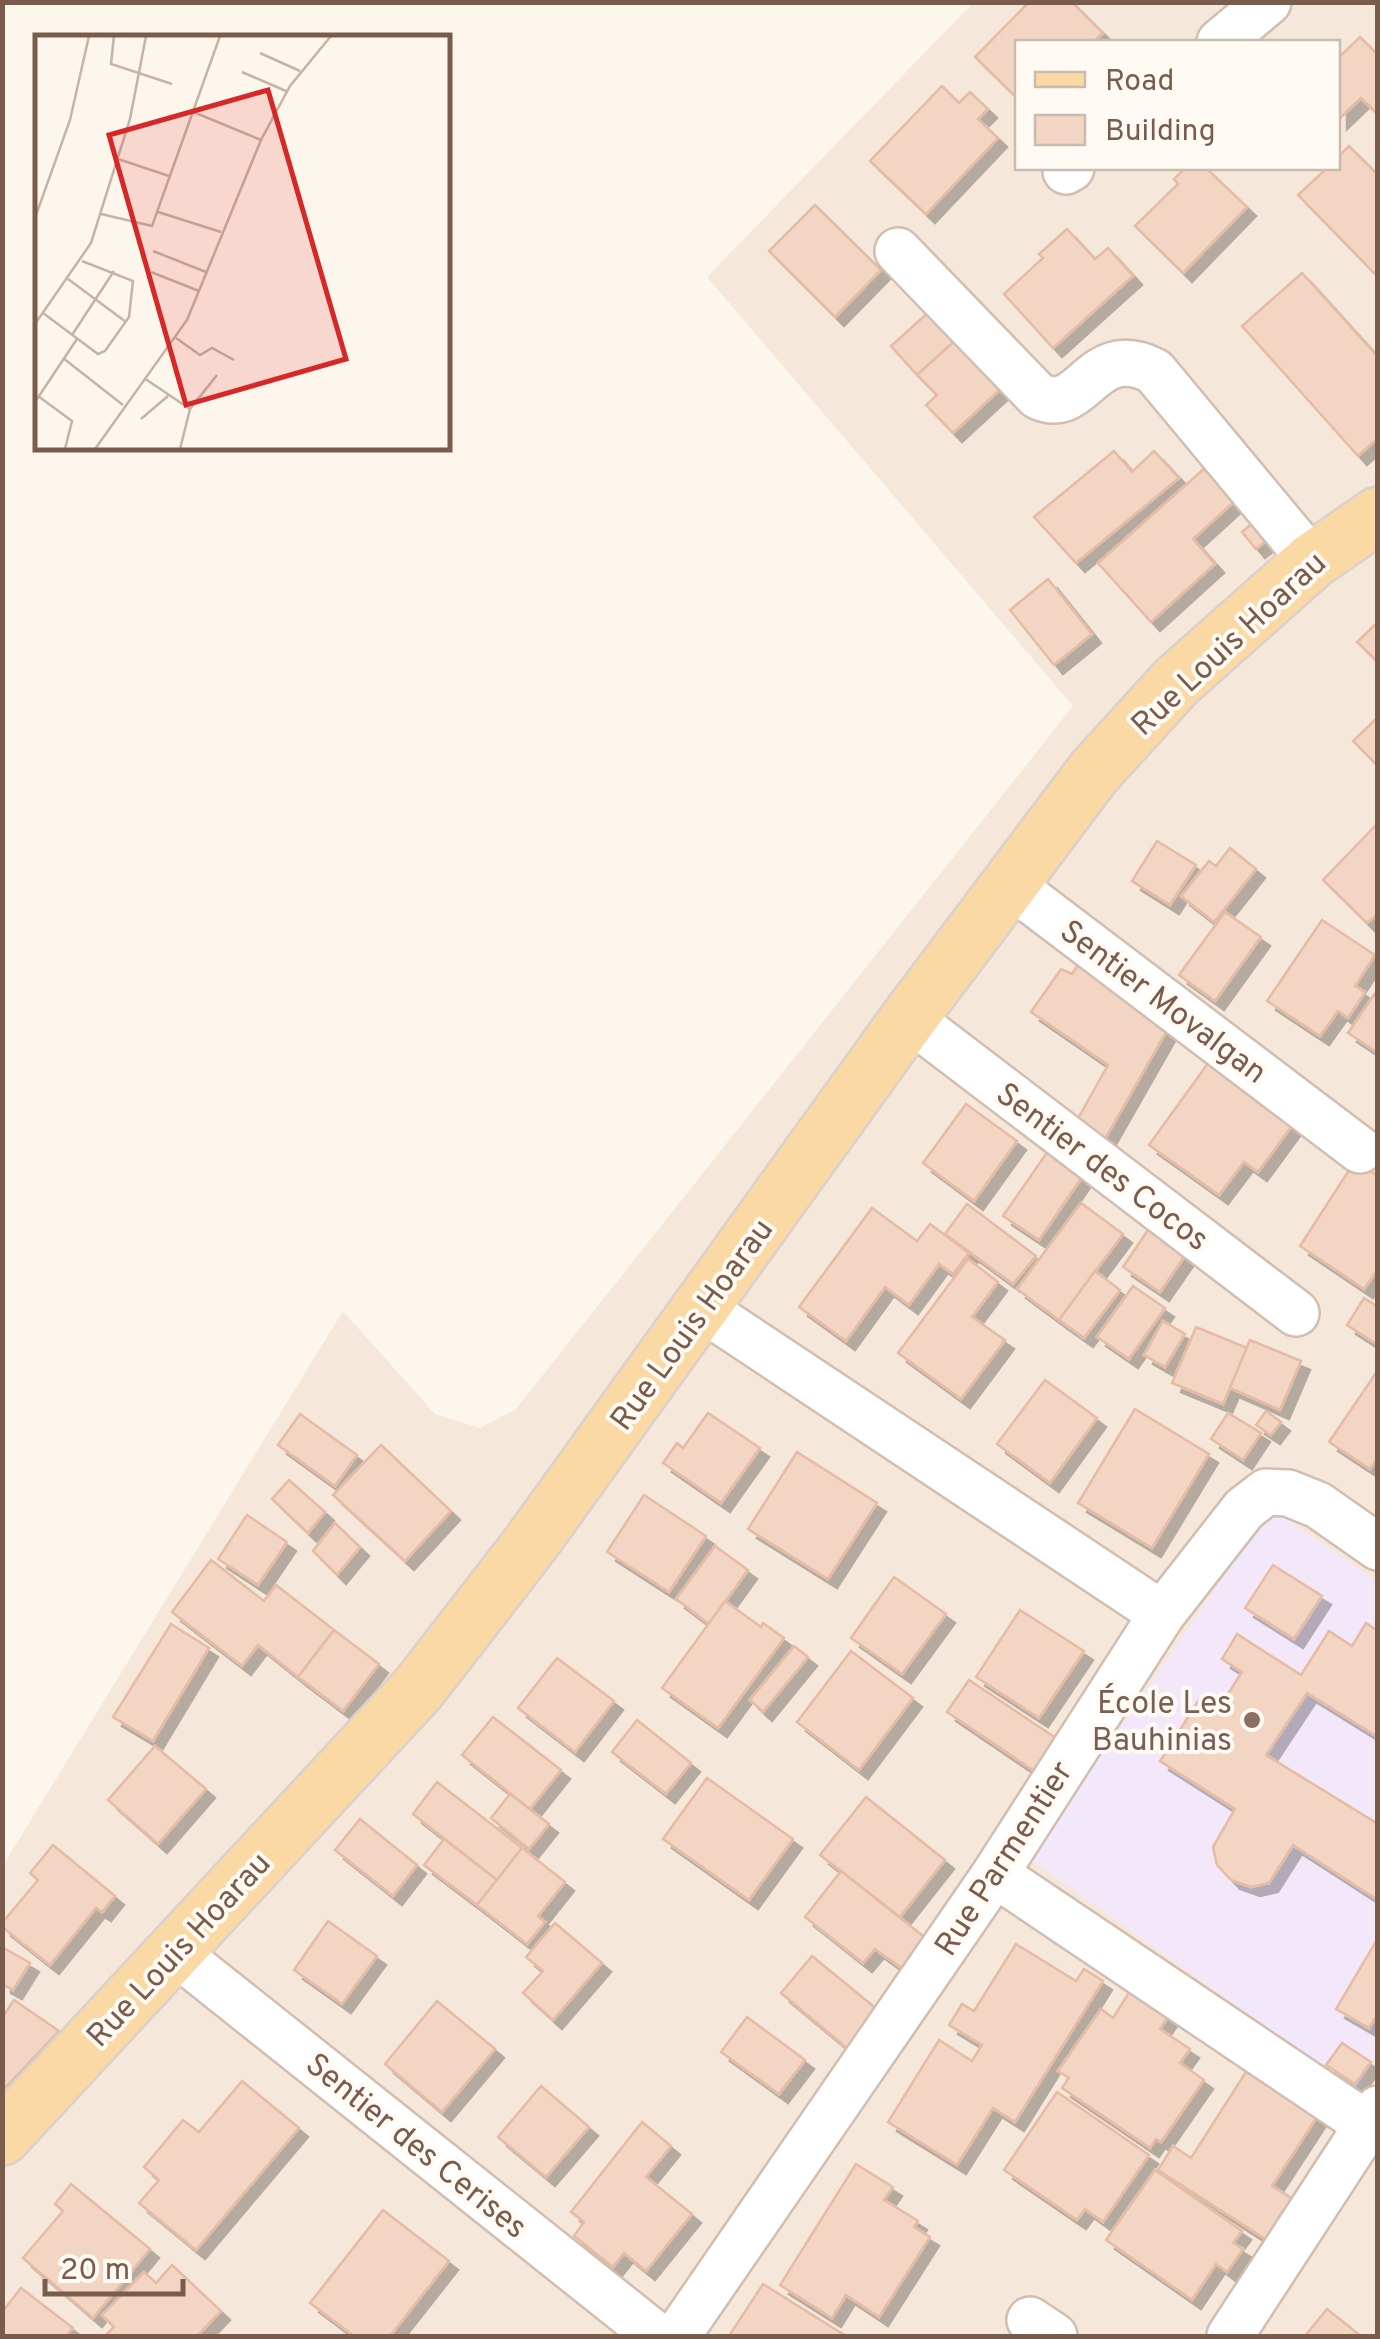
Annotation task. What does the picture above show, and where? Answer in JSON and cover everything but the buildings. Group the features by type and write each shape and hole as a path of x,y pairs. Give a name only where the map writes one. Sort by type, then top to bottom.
{"main road":[{"name":"Rue Louis Hoarau","path":"2,2137 418,1689 531,1544 909,1018 1094,772 1176,682 1312,561 1378,515"}],"street":[{"path":"1222,40 1268,2"},
{"path":"898,251 1046,400 1068,397 1110,363 1139,364 1154,371 1312,561"},
{"name":"Sentier Movalgan","path":"1008,883 1334,1106 1360,1150"},
{"name":"Sentier des Cocos","path":"909,1018 1296,1313"},
{"path":"703,1308 1162,1614"},
{"name":"Rue Parmentier","path":"678,2336 995,1874 1162,1614 1244,1509 1266,1492 1288,1493 1318,1505 1378,1547"},
{"path":"995,1874 1372,2117 1230,2336"},
{"name":"Sentier des Cerises","path":"176,1953 657,2336"}],"shaded area":[{"path":"973,3 1377,3 1377,2336 3,2336 2,1867 343,1311 435,1414 480,1428 516,1409 1073,706 707,277"},
{"name":"École Les Bauhinias","path":"1271,1508 1377,1581 1378,2052 1357,2091 1030,1859"}],"place":[{"name":"École Les Bauhinias","path":"1252,1720"}]}
